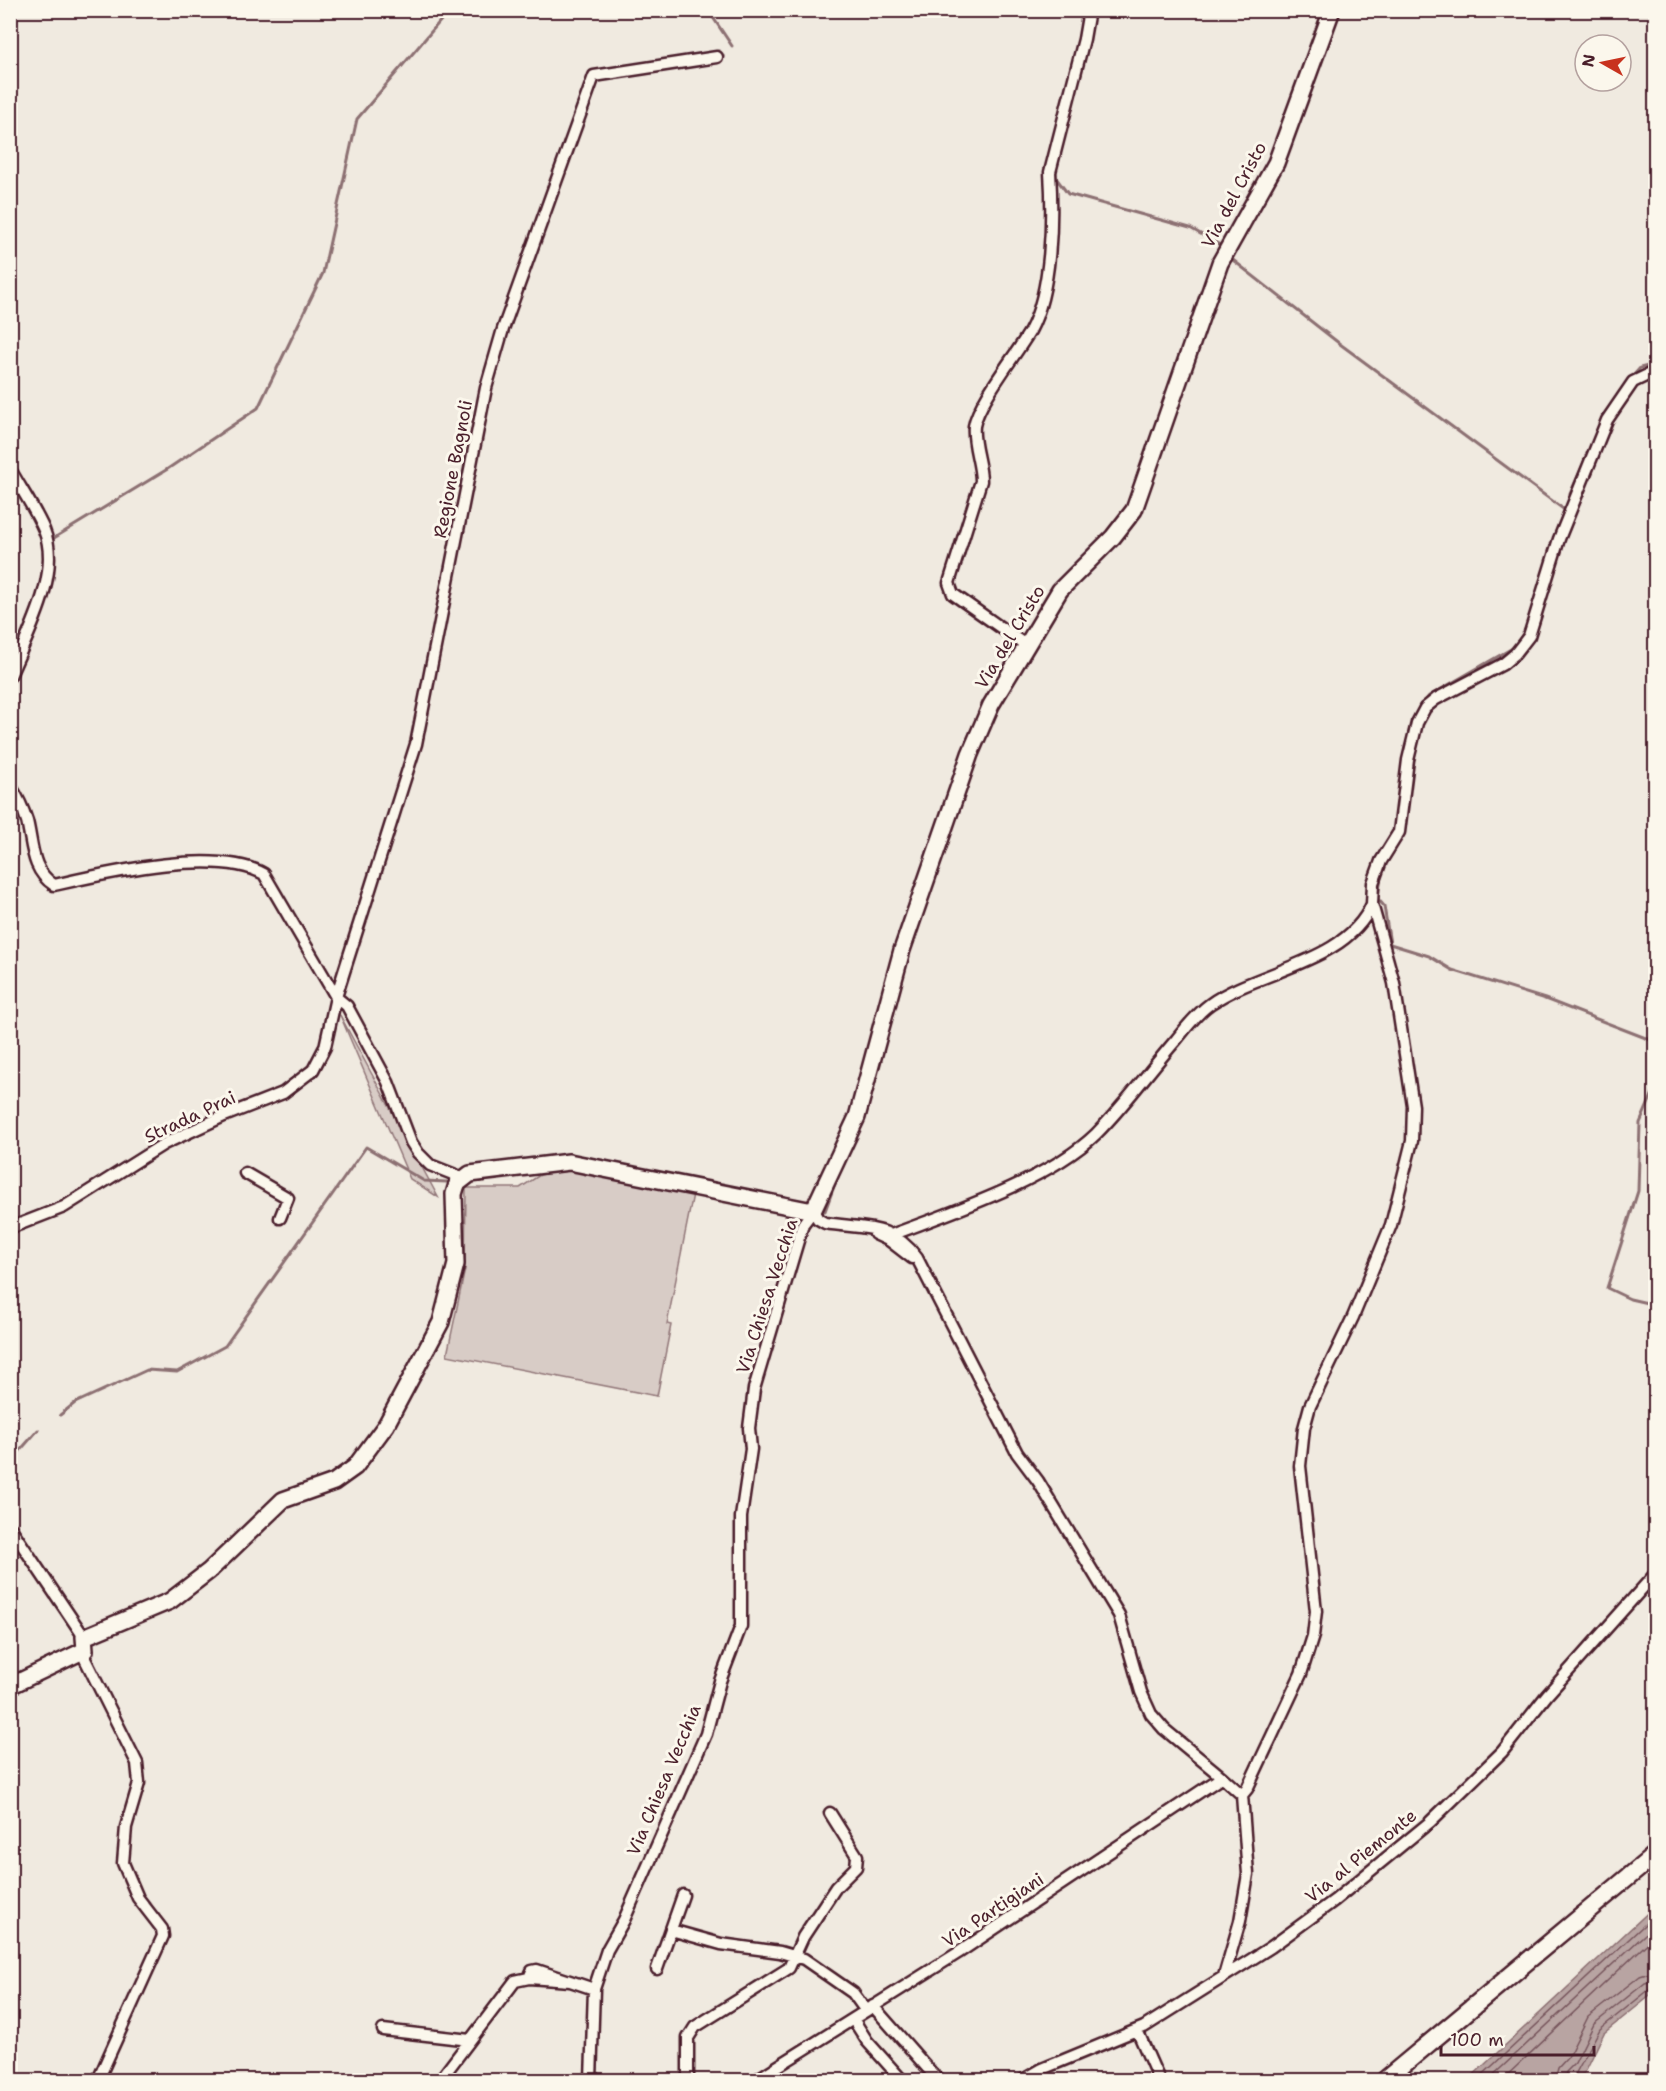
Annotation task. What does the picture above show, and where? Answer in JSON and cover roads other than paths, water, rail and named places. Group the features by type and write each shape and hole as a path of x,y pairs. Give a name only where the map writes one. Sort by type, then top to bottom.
{"main road":[{"path":"1385,2080 1656,1854"}],"street":[{"path":"1028,646 952,594 948,583 981,481 974,428 977,414 1031,328 1041,304 1050,224 1050,172 1084,39 1089,10"},
{"name":"Via del Cristo","path":"813,1211 857,1117 902,950 970,754 991,705 1060,590 1113,537 1134,510 1220,263 1276,163 1332,10"},
{"name":"Regione Bagnoli","path":"336,996 416,744 486,388 518,287 594,76 717,57"},
{"path":"1242,1795 1247,1789 1301,1674 1313,1636 1316,1611 1300,1466 1304,1428 1310,1406 1353,1317 1391,1225 1412,1141 1413,1106 1394,983 1372,904 1373,883 1381,861 1399,832 1408,760 1417,723 1425,708 1436,699 1503,664 1515,654 1529,636 1559,539 1607,420 1633,382 1656,371"},
{"path":"10,469 44,531 50,557 45,587 10,676"},
{"path":"10,785 26,818 35,862 44,878 54,885 139,866 220,863 249,865 264,874 336,996 347,1006 388,1082 411,1142 430,1165 463,1178 478,1173 569,1162 813,1211 818,1219 825,1222 894,1234 907,1244 1017,1452 1038,1481 1115,1607 1141,1692 1151,1714 1164,1729 1242,1795 1248,1874 1240,1921 1224,1976"},
{"path":"894,1234 1036,1175 1064,1158 1096,1134 1199,1013 1236,990 1329,948 1365,920 1372,904"},
{"name":"Strada Prai","path":"10,1228 64,1207 164,1144 224,1116 283,1093 313,1070 325,1047 336,996"},
{"path":"245,1173 288,1198 280,1218"},
{"path":"10,1686 84,1644 170,1600 209,1571 283,1500 334,1482 345,1476 362,1459 386,1425 441,1322 456,1264 454,1194 463,1178"},
{"name":"Via Chiesa Vecchia","path":"591,2080 594,1989 607,1950 624,1920 705,1734 720,1681 741,1626 741,1517 751,1449 749,1428 754,1389 803,1224 813,1211"},
{"path":"856,1228 890,1241 922,1269"},
{"path":"10,1527 84,1644 90,1668 137,1763 139,1783 126,1827 123,1863 138,1898 162,1929 163,1936 98,2080"},
{"name":"Via al Piemonte","path":"1023,2080 1042,2069 1137,2030 1271,1947 1335,1900 1431,1822 1502,1752 1547,1695 1656,1574"},
{"name":"Via Partigiani","path":"756,2080 1222,1777"},
{"path":"688,2080 688,2038 695,2027 789,1968 796,1956 802,1937 836,1887 856,1867 857,1856 830,1813"},
{"path":"657,1969 683,1895"},
{"path":"671,1930 721,1944 796,1956 811,1962 853,1993 938,2080"},
{"path":"440,2080 510,1986 519,1978 570,1981 594,1989"},
{"path":"853,2019 867,2041 902,2080"},
{"path":"383,2030 470,2040"},
{"path":"1137,2030 1159,2080"}],"water":[{"path":"1655,1906 1655,1992 1604,2033 1585,2072 1574,2080 1468,2080"}],"waterway":[{"path":"54,538 166,470 258,408 323,273 357,119 442,19 446,10"},
{"path":"708,10 732,46"},
{"path":"1080,78 1083,62"},
{"path":"1056,169 1056,178 1068,194 1190,228 1220,245"},
{"path":"1229,257 1340,344 1566,511"},
{"path":"1632,377 1640,368 1656,364"},
{"path":"1607,411 1620,391"},
{"path":"1570,494 1598,430"},
{"path":"1519,640 1526,628"},
{"path":"1423,704 1429,696 1516,646"},
{"path":"1381,876 1378,899 1384,906 1390,944 1429,956 1452,970 1545,999 1656,1042"},
{"path":"1656,1086 1640,1123 1638,1191 1607,1288 1630,1299 1656,1305"},
{"path":"60,1415 75,1403 147,1370 177,1372 225,1346 366,1147 424,1181 447,1182"},
{"path":"825,1211 841,1167"},
{"path":"10,1462 38,1430"}]}
